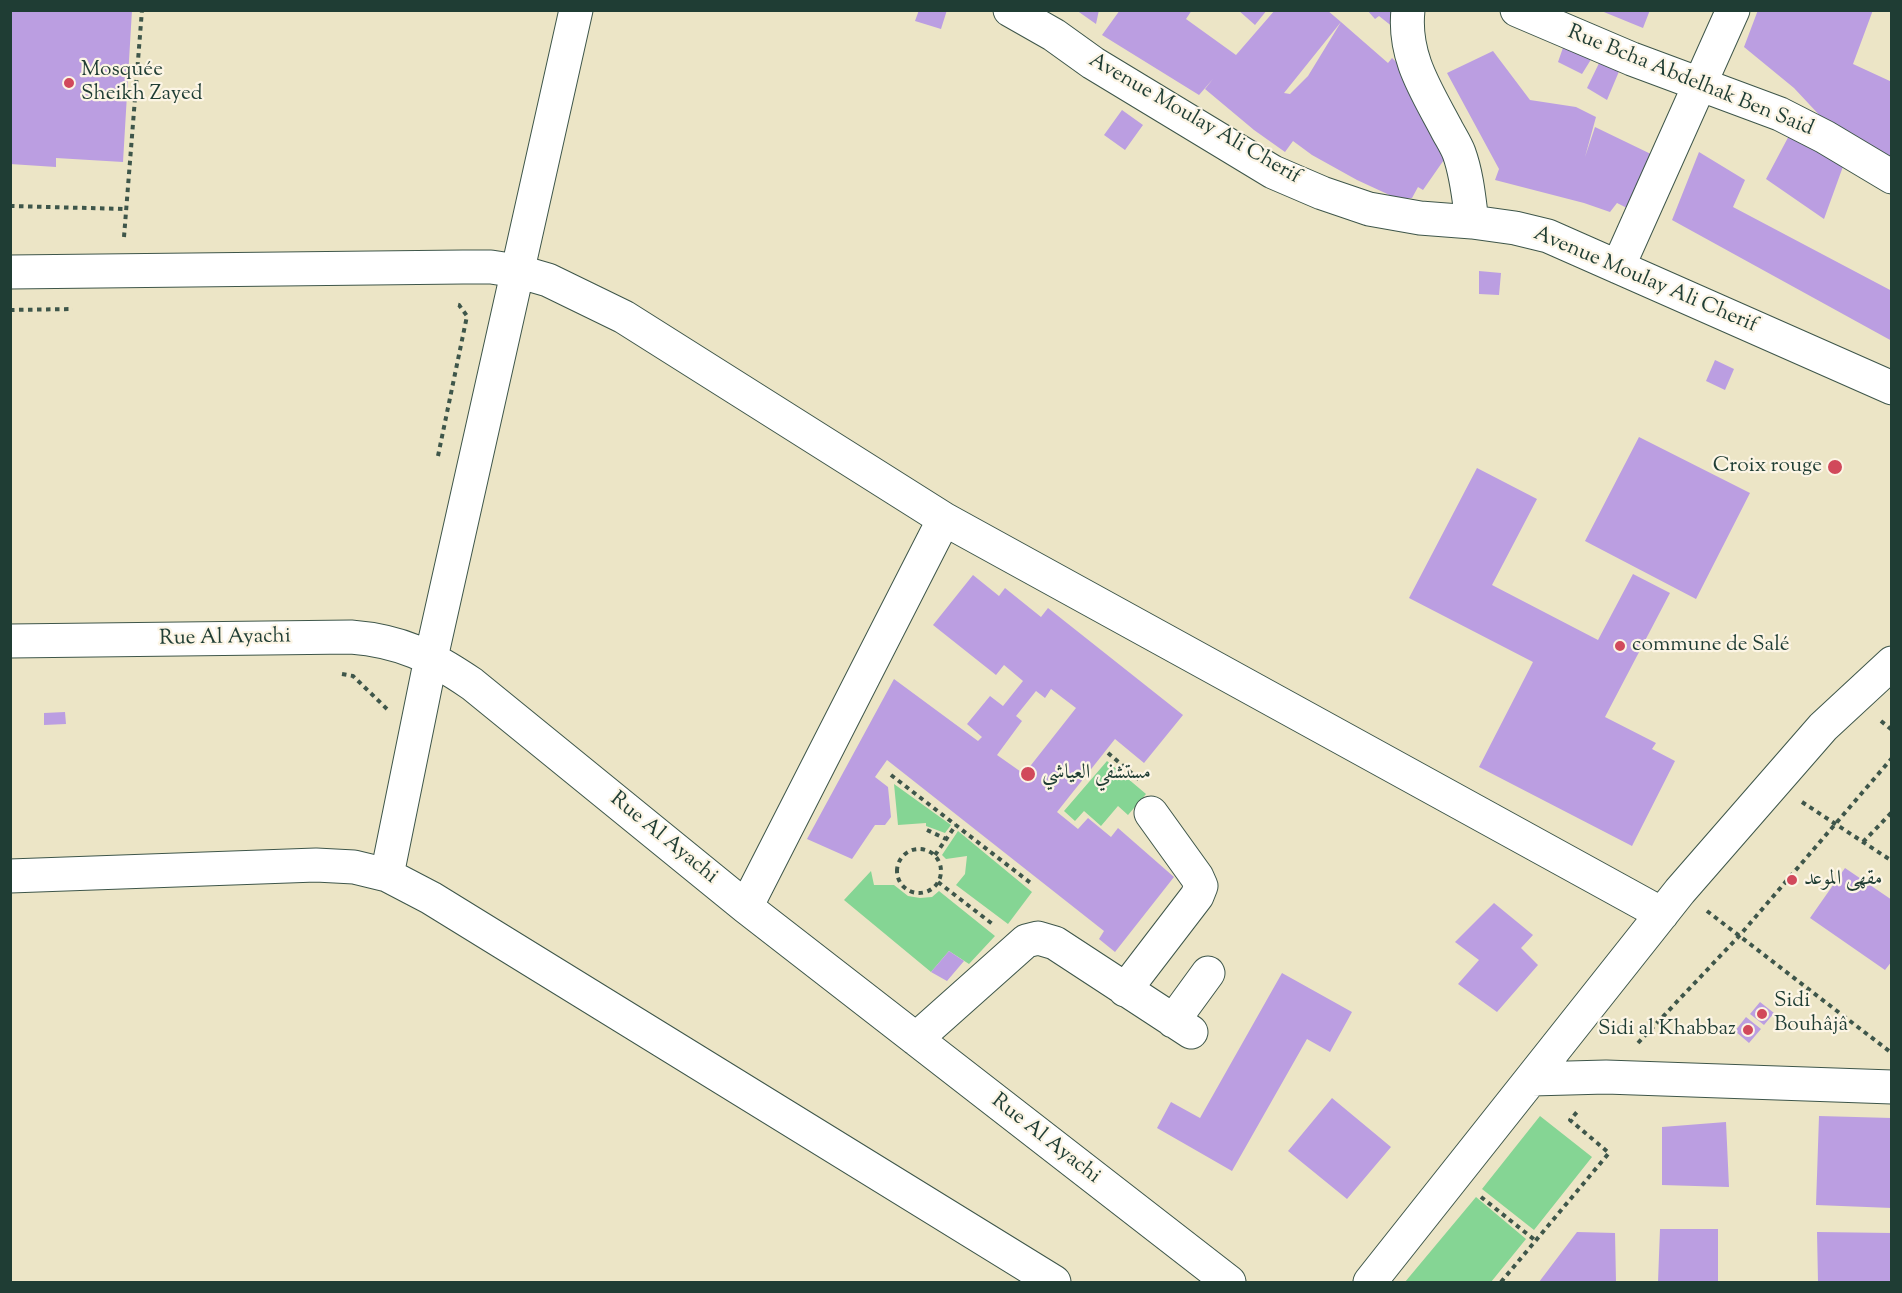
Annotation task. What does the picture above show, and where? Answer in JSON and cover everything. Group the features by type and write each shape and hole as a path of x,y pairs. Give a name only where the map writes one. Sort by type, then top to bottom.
{"street":[{"path":"387,876 432,658 576,10"},
{"name":"Avenue Moulay Ali Cherif","path":"1010,10 1274,172 1322,193 1369,209 1420,218 1515,228 1548,236 1892,388"},
{"path":"1408,10 1410,52 1419,78 1458,151 1465,173 1472,222"},
{"name":"Rue Bcha Abdelhak Ben Said","path":"1517,10 1632,59 1780,114 1825,137 1892,177"},
{"path":"1618,267 1732,10"},
{"path":"10,272 491,267 517,271 548,280 624,317 944,519 1671,902"},
{"path":"746,907 944,519"},
{"name":"Rue Al Ayachi","path":"10,641 351,637 392,643 432,658 472,684 746,907 1228,1282"},
{"path":"1370,1282 1671,902 1823,727 1872,679 1892,663"},
{"path":"1125,990 1197,896 1201,886 1151,813"},
{"path":"10,876 316,865 354,867 387,876 432,898 1054,1282"},
{"path":"916,1039 1021,946 1032,939 1049,940 1182,1027 1208,973"},
{"path":"1532,1079 1606,1077 1892,1087"}],"path":[{"path":"10,206 126,209 142,10"},
{"path":"436,465 467,316 459,305 452,303"},
{"path":"10,310 81,309"},
{"path":"342,674 353,676 387,709 388,717"},
{"path":"1501,1282 1609,1153 1570,1120 1606,1077 1740,935 1892,758"},
{"path":"891,775 1032,884"},
{"path":"1774,783 1892,861"},
{"path":"1863,843 1892,812"},
{"path":"935,855 956,825"},
{"path":"927,830 946,839"},
{"path":"916,849 926,849 935,855 940,863 939,882 932,889 922,893 912,892 904,887 898,878 897,868 900,859 907,852 916,849"},
{"path":"939,882 1021,946"},
{"path":"1671,902 1740,935 1892,1054"},
{"path":"1455,1175 1536,1241"}],"green space":[{"path":"1107,761 1146,794 1128,815 1118,806 1101,826 1084,811 1075,821 1064,811"},
{"path":"894,784 951,825 945,833 926,826 926,823 898,825"},
{"path":"958,831 1032,892 1008,924 956,885 965,874 967,856 946,859 942,855"},
{"path":"871,871 874,885 894,885 908,896 932,897 939,891 995,936 969,964 949,951 931,972 844,900"},
{"path":"1540,1116 1592,1157 1534,1230 1482,1189"},
{"path":"1476,1197 1526,1239 1491,1282 1405,1282"}],"building":[{"name":"Mosquée Sheikh Zayed","path":"10,10 132,10 123,162 56,158 56,167 10,164"},
{"path":"919,10 947,10 941,29 915,21"},
{"path":"1076,10 1099,10 1096,24"},
{"path":"1120,10 1192,10 1186,19 1236,55 1275,10 1327,10 1341,22 1388,63 1392,58 1408,73 1448,154 1423,190 1418,187 1412,198 1396,198 1357,180 1312,155 1293,141 1285,152 1254,130 1205,89 1213,79 1199,95 1102,35","holes":["1341,22 1308,76 1290,94 1284,93"]},
{"path":"1238,10 1267,10 1255,25"},
{"path":"1367,10 1403,10 1403,35 1379,16 1375,19"},
{"path":"1599,10 1650,10 1643,28"},
{"path":"1758,10 1873,10 1853,64 1892,82 1892,167 1823,119 1794,88 1744,47"},
{"path":"1565,42 1595,53 1582,74 1558,62"},
{"path":"1493,51 1530,100 1576,107 1596,117 1585,157 1595,127 1655,156 1627,208 1617,203 1610,212 1495,180 1499,169 1447,73"},
{"path":"1602,57 1620,69 1607,100 1587,88"},
{"path":"1122,110 1143,125 1125,150 1104,135"},
{"path":"1792,130 1845,161 1824,219 1766,179"},
{"path":"1699,152 1745,180 1733,207 1892,291 1892,341 1672,220"},
{"path":"1479,271 1501,273 1499,295 1479,294"},
{"path":"1715,360 1734,369 1725,390 1706,381"},
{"path":"1639,437 1750,493 1696,599 1585,541"},
{"path":"1477,468 1537,499 1492,585 1598,640 1633,574 1670,593 1605,717 1656,743 1652,749 1675,761 1632,846 1479,767 1533,662 1409,598"},
{"path":"973,575 999,596 1005,588 1041,617 1048,608 1183,715 1144,763 1115,739 1057,812 1078,829 1088,818 1111,837 1118,828 1174,877 1115,952 1099,939 1104,931 887,760 875,777 888,787 891,817 885,825 875,825 852,859 807,839 894,679 978,741 982,737 967,724 990,696 1003,706 1023,681 1004,665 996,675 933,625","holes":["1051,689 1076,708 1024,774 997,755 1022,721 1016,716 1036,691 1045,698"]},
{"path":"65,712 66,724 44,725 44,713"},
{"path":"1845,868 1892,900 1892,961 1885,970 1810,918"},
{"path":"1494,903 1533,935 1521,948 1538,965 1497,1012 1458,984 1479,960 1455,942"},
{"path":"949,951 964,961 947,981 931,972"},
{"path":"1282,973 1352,1012 1330,1052 1307,1039 1232,1171 1157,1128 1171,1102 1200,1118"},
{"name":"Sidi Bouhâjâ","path":"1760,1002 1774,1013 1764,1025 1750,1014"},
{"name":"Sidi al Khabbaz","path":"1746,1017 1761,1029 1749,1043 1735,1031"},
{"path":"1332,1098 1391,1147 1347,1199 1288,1151"},
{"path":"1819,1116 1892,1118 1892,1208 1816,1205"},
{"path":"1726,1122 1729,1187 1662,1185 1662,1127"},
{"path":"1660,1229 1718,1229 1718,1282 1658,1282"},
{"path":"1577,1232 1615,1233 1616,1282 1539,1282"},
{"path":"1817,1232 1892,1233 1892,1282 1818,1282"}],"place":[{"name":"Mosquée Sheikh Zayed","path":"69,83"},
{"name":"Croix rouge","path":"1835,467"},
{"name":"commune de Salé","path":"1620,646"},
{"name":"مستشفي العياشي","path":"1028,774"},
{"name":"مقهى الموعد","path":"1792,880"},
{"name":"Sidi Bouhâjâ","path":"1762,1014"},
{"name":"Sidi al Khabbaz","path":"1748,1030"}]}
